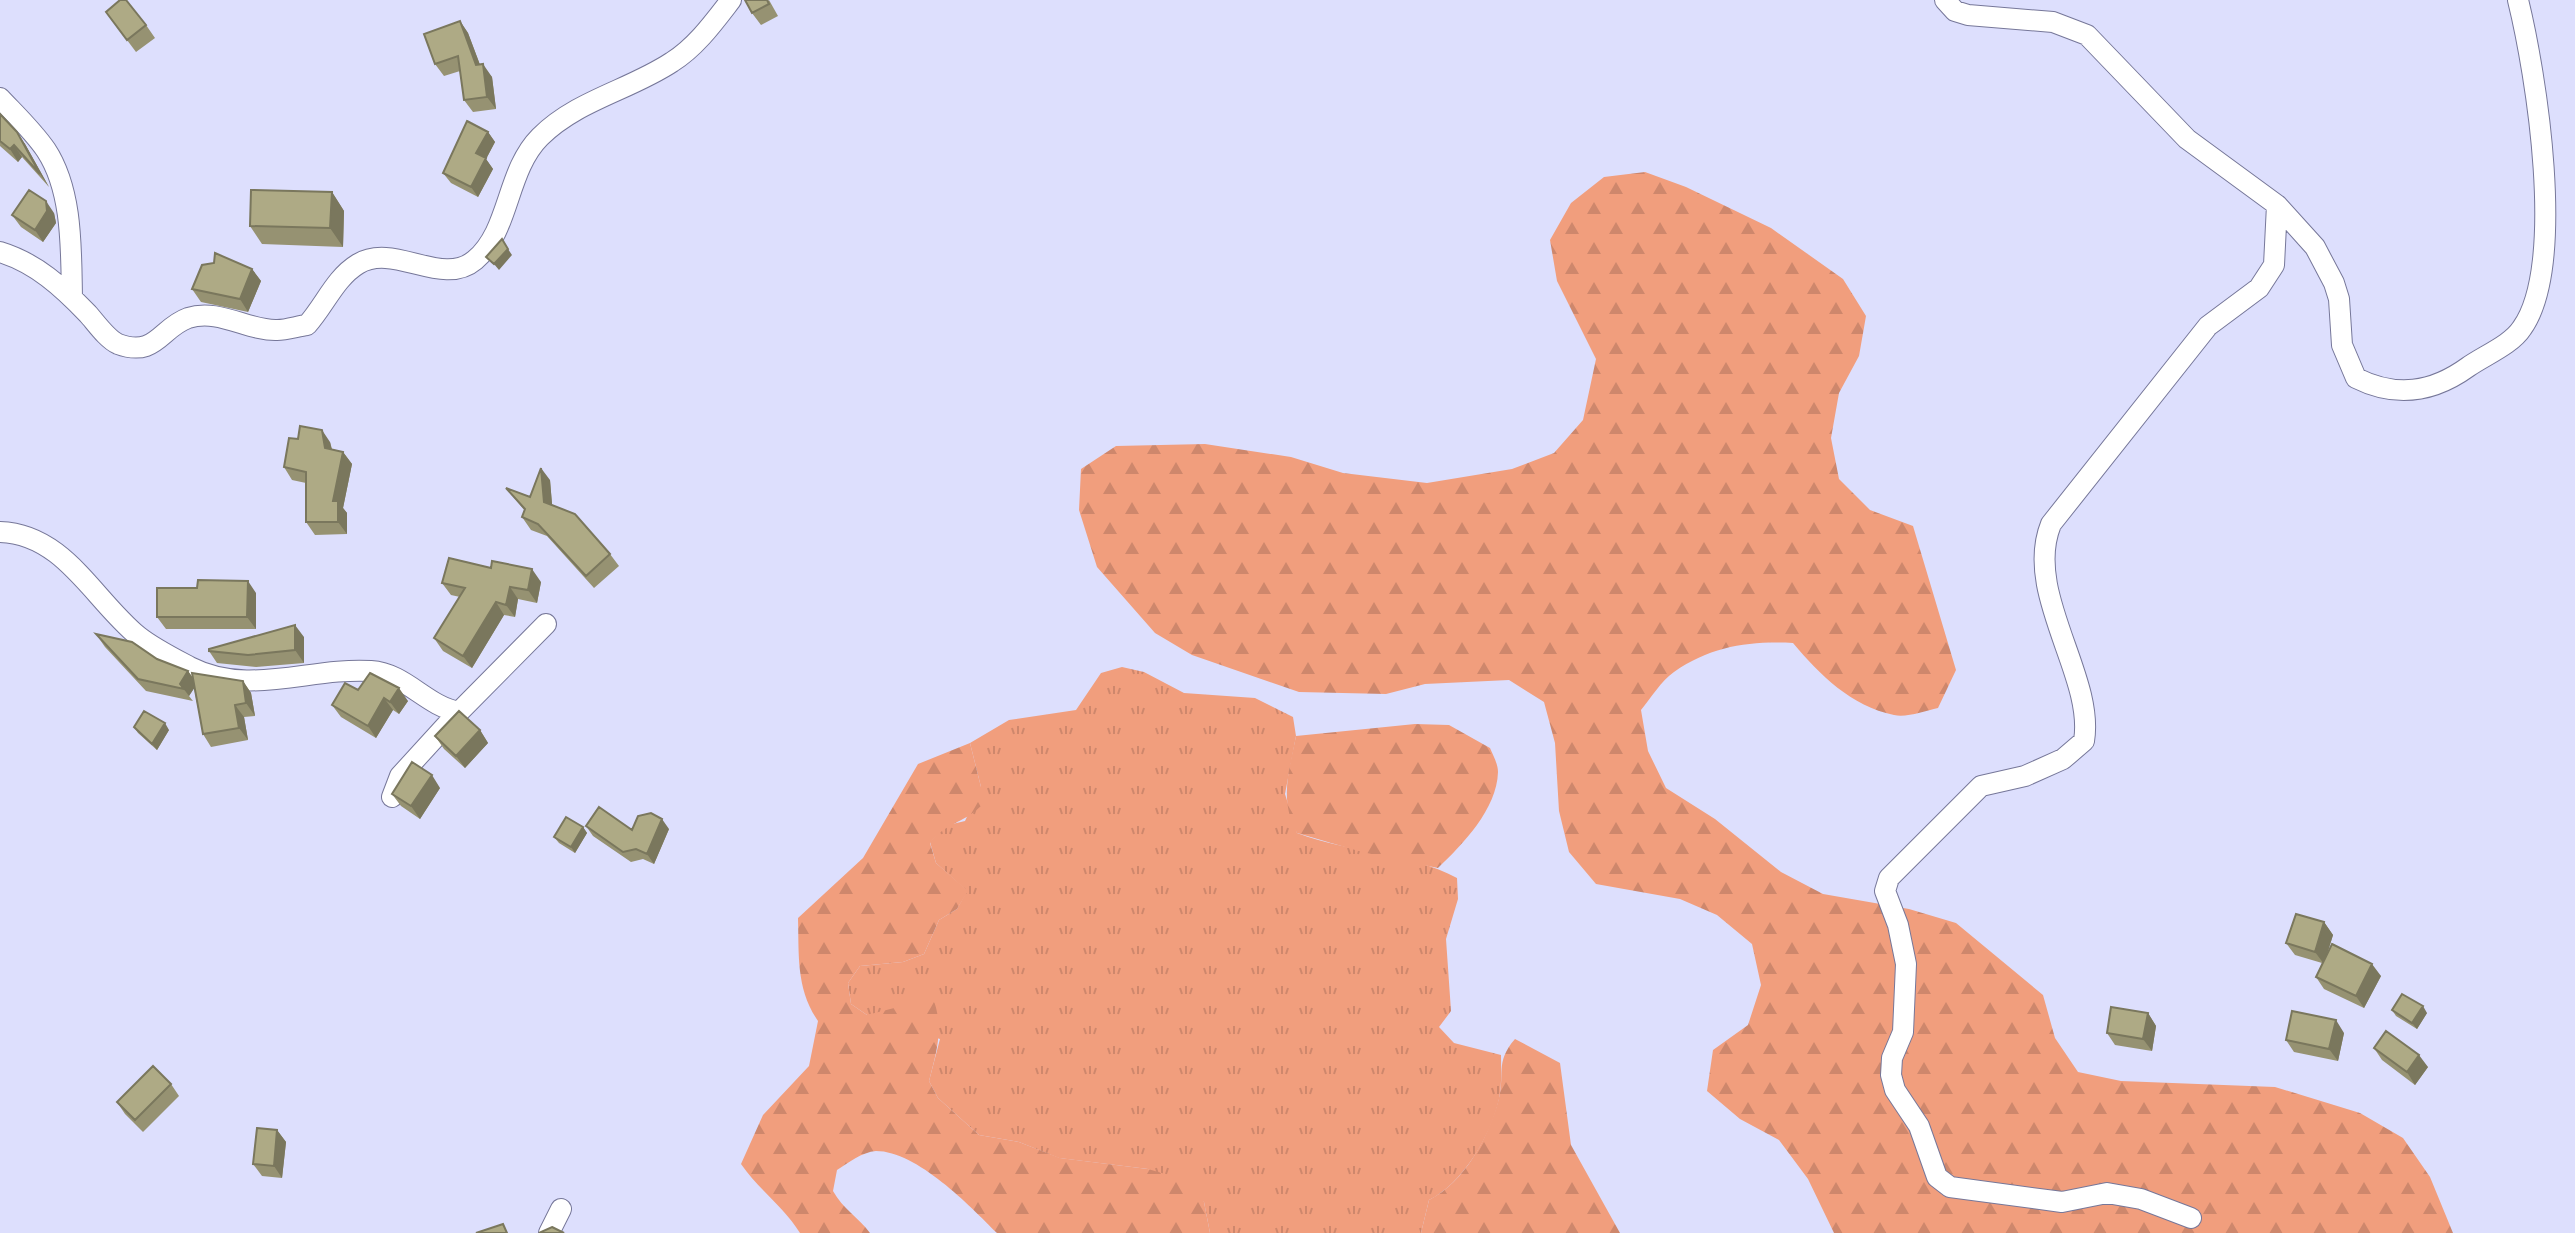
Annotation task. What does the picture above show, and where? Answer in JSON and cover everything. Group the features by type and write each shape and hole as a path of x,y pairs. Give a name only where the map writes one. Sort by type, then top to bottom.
{"street":[{"path":"0,252 27,260 72,298 115,343 135,348 157,343 172,327 189,318 231,318 276,331 307,325 359,263 377,258 456,270 475,261 488,245 513,177 540,137 570,113 673,62 702,35 731,0"},
{"path":"1945,0 1955,11 1968,15 2053,22 2087,35 2187,139 2277,205 2315,247 2334,283 2339,299 2342,345 2356,378 2393,391 2424,391 2446,382 2515,337 2527,319 2546,240 2546,194 2531,53 2518,0"},
{"path":"0,98 47,151 62,189 71,243 72,298"},
{"path":"2191,1218 2141,1199 2107,1193 2062,1202 1950,1187 1937,1177 1919,1126 1895,1090 1891,1075 1892,1058 1903,1032 1906,964 1898,925 1885,891 1889,878 1981,786 2025,776 2063,759 2084,741 2086,718 2060,631 2044,564 2043,543 2051,524 2208,326 2259,288 2274,265 2277,205"},
{"path":"0,532 12,532 54,548 139,637 192,668 219,678 263,682 328,672 375,671 395,678 442,709 459,712"},
{"path":"392,797 400,776 546,624"},
{"path":"549,1233 561,1209"}],"green space":[{"path":"1645,172 1686,187 1771,228 1843,279 1866,316 1859,356 1839,393 1831,438 1839,479 1870,510 1913,526 1956,670 1938,708 1899,716 1878,711 1850,697 1825,677 1793,643 1746,644 1702,656 1669,676 1641,710 1648,751 1666,788 1715,819 1781,872 1823,894 1909,909 1956,923 2043,995 2055,1038 2078,1072 2121,1081 2275,1087 2360,1113 2403,1138 2430,1177 2453,1233 1834,1233 1808,1179 1779,1140 1740,1119 1707,1091 1713,1050 1748,1025 1761,985 1752,944 1717,915 1680,899 1596,884 1569,852 1559,811 1555,743 1544,702 1509,680 1425,684 1386,694 1299,692 1192,655 1155,633 1097,567 1079,510 1081,469 1116,446 1205,444 1291,457 1343,473 1427,483 1512,469 1554,453 1583,420 1596,359 1557,281 1550,240 1571,203 1604,177"},
{"path":"1122,667 1144,672 1184,693 1255,698 1293,717 1296,736 1285,794 1297,833 1419,863 1457,878 1458,899 1446,939 1451,1011 1439,1027 1454,1043 1501,1055 1501,1088 1495,1113 1482,1143 1453,1183 1429,1200 1421,1233 1210,1233 1204,1202 1148,1169 1059,1158 1019,1142 979,1135 938,1098 929,1081 940,1039 867,1015 851,1004 848,983 860,966 903,962 924,954 939,920 957,909 967,891 936,863 930,842 944,826 965,821 981,787 970,743 1009,720 1076,710 1101,673"},
{"path":"1415,724 1449,725 1490,748 1498,769 1496,786 1485,812 1468,837 1438,868 1362,852 1297,833 1287,797 1288,773 1296,736"},
{"path":"970,743 981,787 981,806 930,843 936,863 968,891 957,909 939,920 924,954 903,962 860,966 848,983 851,1004 867,1015 933,998 939,1029 929,1081 938,1098 979,1135 1019,1142 1060,1158 1148,1169 1189,1181 1204,1202 1210,1233 997,1233 958,1195 925,1170 892,1153 876,1151 860,1156 837,1170 833,1191 870,1233 800,1233 741,1164 763,1115 809,1066 818,1021 802,984 798,918 863,858 918,764"},
{"path":"1515,1039 1560,1063 1571,1145 1620,1233 1421,1233 1429,1200 1463,1171 1488,1131 1500,1093 1505,1055"}],"building":[{"path":"120,0 126,0 146,25 127,40 106,12"},
{"path":"745,0 767,0 769,4 752,13"},
{"path":"460,21 476,65 483,64 487,97 464,100 458,56 435,64 424,34"},
{"path":"0,114 17,132 40,174 14,145 10,149 0,141"},
{"path":"467,121 488,132 476,153 486,158 471,187 443,173"},
{"path":"29,190 46,201 47,211 35,230 12,215"},
{"path":"251,190 332,192 330,228 250,226"},
{"path":"502,239 508,249 494,264 486,257"},
{"path":"215,253 252,269 240,299 192,289 202,265 214,263"},
{"path":"300,426 322,430 325,448 343,452 333,501 338,501 338,522 306,522 306,472 284,467 289,438 298,439"},
{"path":"541,468 544,502 575,514 610,554 586,576 538,524 522,517 525,509 506,488 530,497"},
{"path":"449,558 491,568 492,561 532,569 528,590 510,587 506,605 496,602 463,656 434,638 465,588 442,583"},
{"path":"198,580 248,581 247,617 157,617 157,588 197,588"},
{"path":"295,625 295,650 248,655 209,651 209,649"},
{"path":"96,634 132,642 157,659 188,671 180,684 184,689 138,679"},
{"path":"192,673 243,681 246,703 235,705 239,728 203,734"},
{"path":"370,673 399,688 390,702 384,698 368,726 332,705 345,683 358,690"},
{"path":"144,711 165,723 152,744 134,727"},
{"path":"459,711 480,730 456,756 435,736"},
{"path":"412,762 432,775 411,806 392,794"},
{"path":"599,807 632,830 638,816 651,813 662,819 647,854 636,849 623,852 586,826"},
{"path":"566,817 583,827 571,847 554,837"},
{"path":"2296,914 2324,922 2315,952 2286,943"},
{"path":"2332,944 2372,964 2356,996 2316,977"},
{"path":"2402,994 2423,1006 2412,1023 2392,1010"},
{"path":"2111,1007 2148,1013 2143,1039 2107,1033"},
{"path":"2292,1011 2336,1020 2329,1049 2286,1040"},
{"path":"2386,1031 2419,1055 2407,1072 2374,1048"},
{"path":"153,1066 171,1084 135,1120 117,1102"},
{"path":"257,1128 277,1130 274,1166 253,1164"},
{"path":"503,1224 507,1233 476,1233"},
{"path":"552,1227 564,1233 539,1233"}]}
